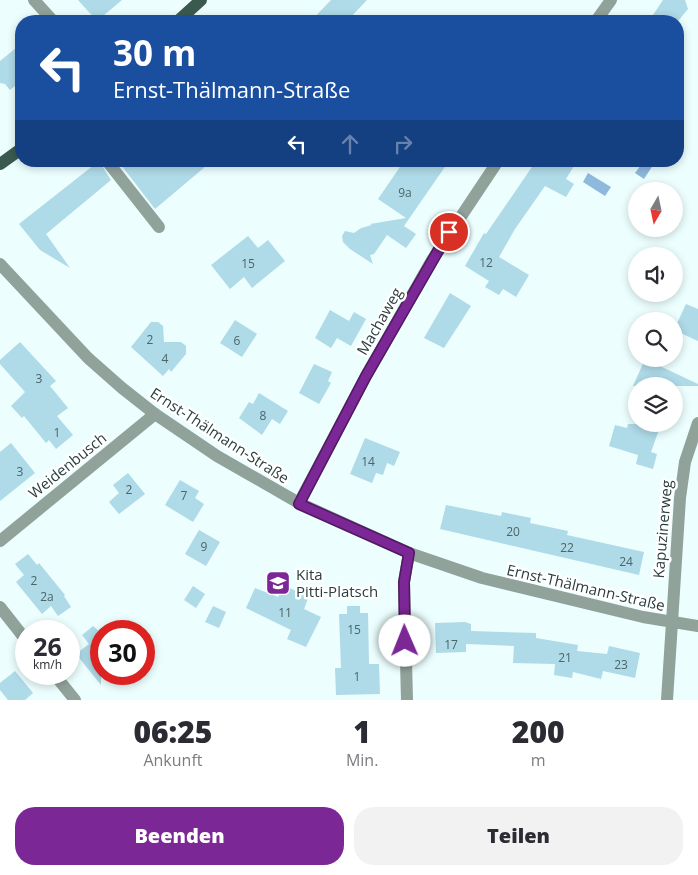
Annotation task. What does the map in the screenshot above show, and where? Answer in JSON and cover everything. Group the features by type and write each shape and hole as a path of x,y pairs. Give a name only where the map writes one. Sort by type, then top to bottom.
{"main road":[{"path":"185,15 201,0"},
{"path":"0,164 15,153"}],"street":[{"path":"34,0 48,15"},
{"path":"600,15 611,0"},
{"path":"112,167 158,227"},
{"name":"Machaweg","path":"299,504 366,376 432,260 494,167"},
{"name":"Ernst-Thälmann-Straße","path":"0,264 88,358 155,414 218,456 299,504 409,553 482,578 527,591 671,623 698,626"},
{"name":"Weidenbusch","path":"0,541 155,414"},
{"name":"Kapuzinerweg","path":"667,700 680,498 686,462 698,423"},
{"path":"407,700 404,582 409,553"},
{"path":"0,607 15,626"},
{"path":"62,685 74,700"}],"water":[{"path":"640,167 652,167 644,179 635,173"},
{"path":"588,173 611,187 605,196 583,182"}],"building":[{"path":"78,0 122,0 104,15 92,15"},
{"path":"331,0 367,0 353,15 317,15"},
{"path":"663,0 685,0 688,9 683,15 653,15"},
{"path":"15,49 15,86 10,90 5,84 0,83 0,61"},
{"path":"91,167 103,167 111,180 46,234 70,268 40,250 19,224"},
{"path":"123,167 205,167 155,209"},
{"path":"400,167 445,167 404,226 416,234 406,248 387,235 374,254 370,255 373,264 350,249 343,242 342,236 345,231 354,233 361,228 372,225 370,224 406,218 378,199"},
{"path":"532,167 573,167 566,179 574,184 566,197 545,186 515,229 499,257 529,275 516,297 503,289 499,295 485,287 489,281 465,266 484,233 486,234"},
{"path":"248,236 258,248 268,240 285,261 252,288 244,277 230,289 211,265"},
{"path":"450,293 471,306 444,348 424,338"},
{"path":"686,304 698,309 698,341 683,334 682,312"},
{"path":"330,310 349,321 354,312 366,319 351,346 337,338 331,348 315,338"},
{"path":"235,320 257,334 242,357 220,343"},
{"path":"151,322 158,322 163,326 164,342 181,342 186,346 186,354 171,372 169,369 163,376 131,347"},
{"path":"20,342 56,381 50,386 68,408 57,416 73,435 56,449 49,440 46,443 24,416 22,418 11,406 25,392 0,364 0,360"},
{"path":"314,364 332,372 328,381 331,383 319,404 299,393"},
{"path":"641,367 662,367 698,384 698,386 683,386 683,377 637,377"},
{"path":"259,393 288,411 280,424 272,419 262,435 239,418 249,402 253,404"},
{"path":"628,424 628,432 658,432 651,452 657,454 653,469 636,464 638,455 609,446 615,425 627,428"},
{"path":"365,438 400,452 394,466 387,463 383,475 376,473 372,483 350,474"},
{"path":"11,443 35,473 0,501 0,452"},
{"path":"128,473 145,494 119,514 109,502 119,493 113,485"},
{"path":"180,480 199,491 195,498 204,504 193,522 165,505"},
{"path":"446,505 501,516 502,512 531,518 530,523 568,531 567,535 644,552 639,575 440,529"},
{"path":"199,530 220,542 206,566 185,554"},
{"path":"28,554 37,565 39,563 65,595 71,607 58,616 51,606 42,614 16,582 24,575 15,564"},
{"path":"193,586 205,594 196,608 184,600"},
{"path":"287,587 309,596 304,609 321,617 306,647 287,639 291,630 246,608 255,588 278,597 280,593 284,595"},
{"path":"213,606 226,612 219,628 205,622"},
{"path":"347,606 360,606 360,613 368,613 369,664 379,664 380,694 336,695 335,668 341,668 339,614 347,614"},
{"path":"465,622 471,624 471,631 536,633 536,638 578,645 577,651 607,654 609,646 640,653 635,678 603,671 601,679 573,672 572,678 554,675 555,664 513,663 514,646 466,644 466,652 436,653 435,623"},
{"path":"90,628 90,671 80,659 80,651 89,644 82,635"},
{"path":"15,671 15,685 26,685 33,693 25,700 8,700 0,690 0,683"}],"place":[{"name":"Kita Pitti-Platsch","path":"278,583"}],"route":[{"path":"405,641 404,582 409,553 299,504 366,376 449,232"}]}
